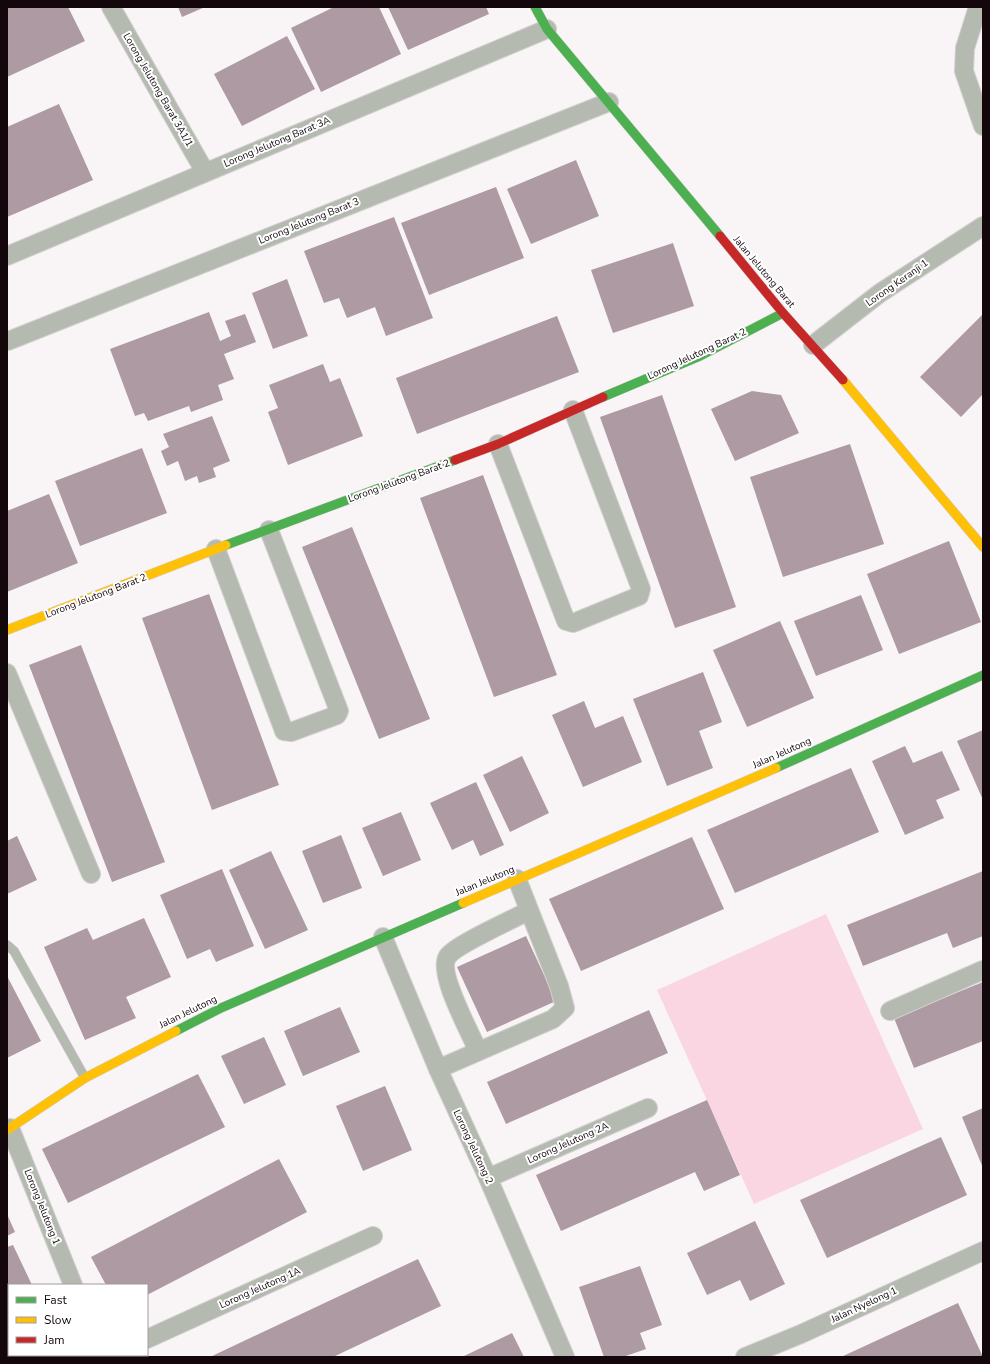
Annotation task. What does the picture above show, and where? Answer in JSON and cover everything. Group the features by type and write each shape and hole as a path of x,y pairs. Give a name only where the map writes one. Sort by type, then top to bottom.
{"street":[{"name":"Lorong Jelutong Barat 3A1/1","path":"111,7 205,172"},
{"name":"Jalan Jelutong Barat","path":"535,7 547,29 783,313 813,345 983,547"},
{"path":"978,7 965,48 964,71 983,126"},
{"name":"Lorong Jelutong Barat 3A","path":"7,256 547,29"},
{"name":"Lorong Jelutong Barat 3","path":"8,341 609,102"},
{"name":"Lorong Keranji 1","path":"813,345 880,294 983,226"},
{"name":"Lorong Jelutong Barat 2","path":"7,630 216,549 498,444 573,410 700,356 783,313"},
{"path":"498,444 566,621 573,623 639,596 641,589 573,410"},
{"path":"216,549 284,731 291,732 337,715 339,711 269,530"},
{"path":"7,673 91,874"},
{"name":"Jalan Jelutong","path":"8,1129 85,1078 221,1008 383,936 714,796 983,676"},
{"path":"438,1069 552,1019 565,1008 559,986 528,911 517,879"},
{"path":"478,1051 451,989 445,966 447,957 460,947 528,911"},
{"name":"Lorong Jelutong 2","path":"383,936 438,1069 488,1178 565,1357"},
{"path":"890,1011 983,970"},
{"name":"Lorong Jelutong 2A","path":"488,1178 648,1108"},
{"name":"Lorong Jelutong 1","path":"8,1129 73,1284"},
{"name":"Lorong Jelutong 1A","path":"148,1339 373,1236"},
{"name":"Jalan Nyelong 1","path":"746,1357 801,1334 983,1251"}],"lane":[{"path":"7,945 14,951 85,1078"}],"shaded area":[{"path":"826,914 923,1129 754,1204 657,990"}],"building":[{"path":"7,7 68,7 85,41 7,77"},
{"path":"178,7 205,7 182,17"},
{"path":"334,7 379,7 401,54 321,92 291,28"},
{"path":"388,7 486,7 489,14 408,50"},
{"path":"287,36 315,89 242,126 214,74"},
{"path":"59,104 93,180 7,217 7,127"},
{"path":"576,160 599,216 531,244 507,189"},
{"path":"496,187 524,258 429,295 401,223"},
{"path":"394,217 433,318 386,336 375,307 347,318 339,298 324,303 304,251"},
{"path":"673,243 694,306 613,333 591,270"},
{"path":"287,279 308,336 273,349 252,293"},
{"path":"209,312 220,341 231,336 225,321 245,314 256,342 224,354 234,379 218,385 223,400 191,412 189,406 148,421 144,413 135,416 110,349"},
{"path":"983,314 983,394 961,417 920,377"},
{"path":"557,316 579,372 417,434 396,378"},
{"path":"323,364 330,382 340,378 363,436 288,465 268,412 278,408 269,385"},
{"path":"752,391 781,395 799,433 735,461 711,409"},
{"path":"662,395 736,607 675,628 600,417"},
{"path":"212,416 230,461 213,468 216,477 199,483 197,476 185,481 178,461 167,466 161,451 169,447 163,434"},
{"path":"850,444 884,544 783,577 750,477"},
{"path":"142,448 167,513 80,546 55,481"},
{"path":"483,475 557,675 494,697 420,498"},
{"path":"49,494 78,563 7,592 7,511"},
{"path":"352,527 430,719 379,739 302,547"},
{"path":"949,541 981,622 899,654 867,574"},
{"path":"209,594 279,785 212,810 142,618"},
{"path":"861,595 883,650 816,676 794,621"},
{"path":"780,621 814,698 747,727 713,650"},
{"path":"81,645 165,862 112,882 29,665"},
{"path":"703,672 722,722 699,731 713,768 667,786 633,699"},
{"path":"584,701 595,728 623,716 642,762 583,787 552,715"},
{"path":"983,730 983,800 957,741"},
{"path":"905,746 913,763 942,751 960,790 936,800 944,818 905,835 872,761"},
{"path":"522,756 549,813 510,832 483,775"},
{"path":"851,768 879,832 735,893 707,830"},
{"path":"476,782 504,845 480,856 473,840 452,850 430,803"},
{"path":"401,812 421,860 383,876 362,828"},
{"path":"341,835 362,888 323,903 302,851"},
{"path":"17,836 37,880 7,894 7,841"},
{"path":"692,837 724,909 581,971 549,899"},
{"path":"271,851 308,930 265,949 229,870"},
{"path":"222,869 254,946 216,962 210,949 187,959 160,895"},
{"path":"983,871 983,936 953,948 947,933 863,966 847,925"},
{"path":"144,918 171,977 126,997 136,1018 85,1040 44,947 87,928 93,940"},
{"path":"526,936 556,1001 487,1032 457,967"},
{"path":"7,976 41,1041 7,1058"},
{"path":"983,982 983,1041 914,1068 894,1018"},
{"path":"340,1007 360,1052 303,1076 284,1031"},
{"path":"649,1010 668,1053 506,1124 487,1082"},
{"path":"264,1037 286,1085 244,1104 221,1056"},
{"path":"198,1074 225,1127 68,1203 42,1149"},
{"path":"385,1086 412,1150 363,1171 336,1106"},
{"path":"707,1100 740,1175 704,1191 695,1172 561,1231 536,1175"},
{"path":"983,1108 983,1168 962,1117"},
{"path":"941,1137 967,1195 827,1258 800,1200"},
{"path":"279,1159 307,1212 148,1294 148,1284 105,1284 91,1257"},
{"path":"7,1214 15,1232 7,1236"},
{"path":"755,1221 785,1284 750,1301 740,1280 707,1295 687,1253"},
{"path":"13,1245 32,1284 8,1284 7,1339 7,1247"},
{"path":"418,1259 441,1306 333,1357 210,1357"},
{"path":"640,1266 662,1325 640,1333 646,1349 623,1357 604,1357 579,1287"},
{"path":"958,1303 983,1357 841,1357"},
{"path":"512,1333 524,1357 462,1357"},
{"path":"9,1356 78,1357 9,1357"}],"traffic: fast":[{"path":"535,7 547,29 720,236"},
{"path":"603,397 700,356 783,313"},
{"path":"226,545 455,460"},
{"path":"776,768 983,675"},
{"path":"176,1031 221,1008 463,903"}],"traffic: slow":[{"path":"843,380 983,547"},
{"path":"7,630 226,545"},
{"path":"463,903 776,768"},
{"path":"7,1130 85,1078 176,1031"}],"traffic: jam":[{"path":"720,236 783,313 843,380"},
{"path":"455,460 498,444 603,397"}]}
